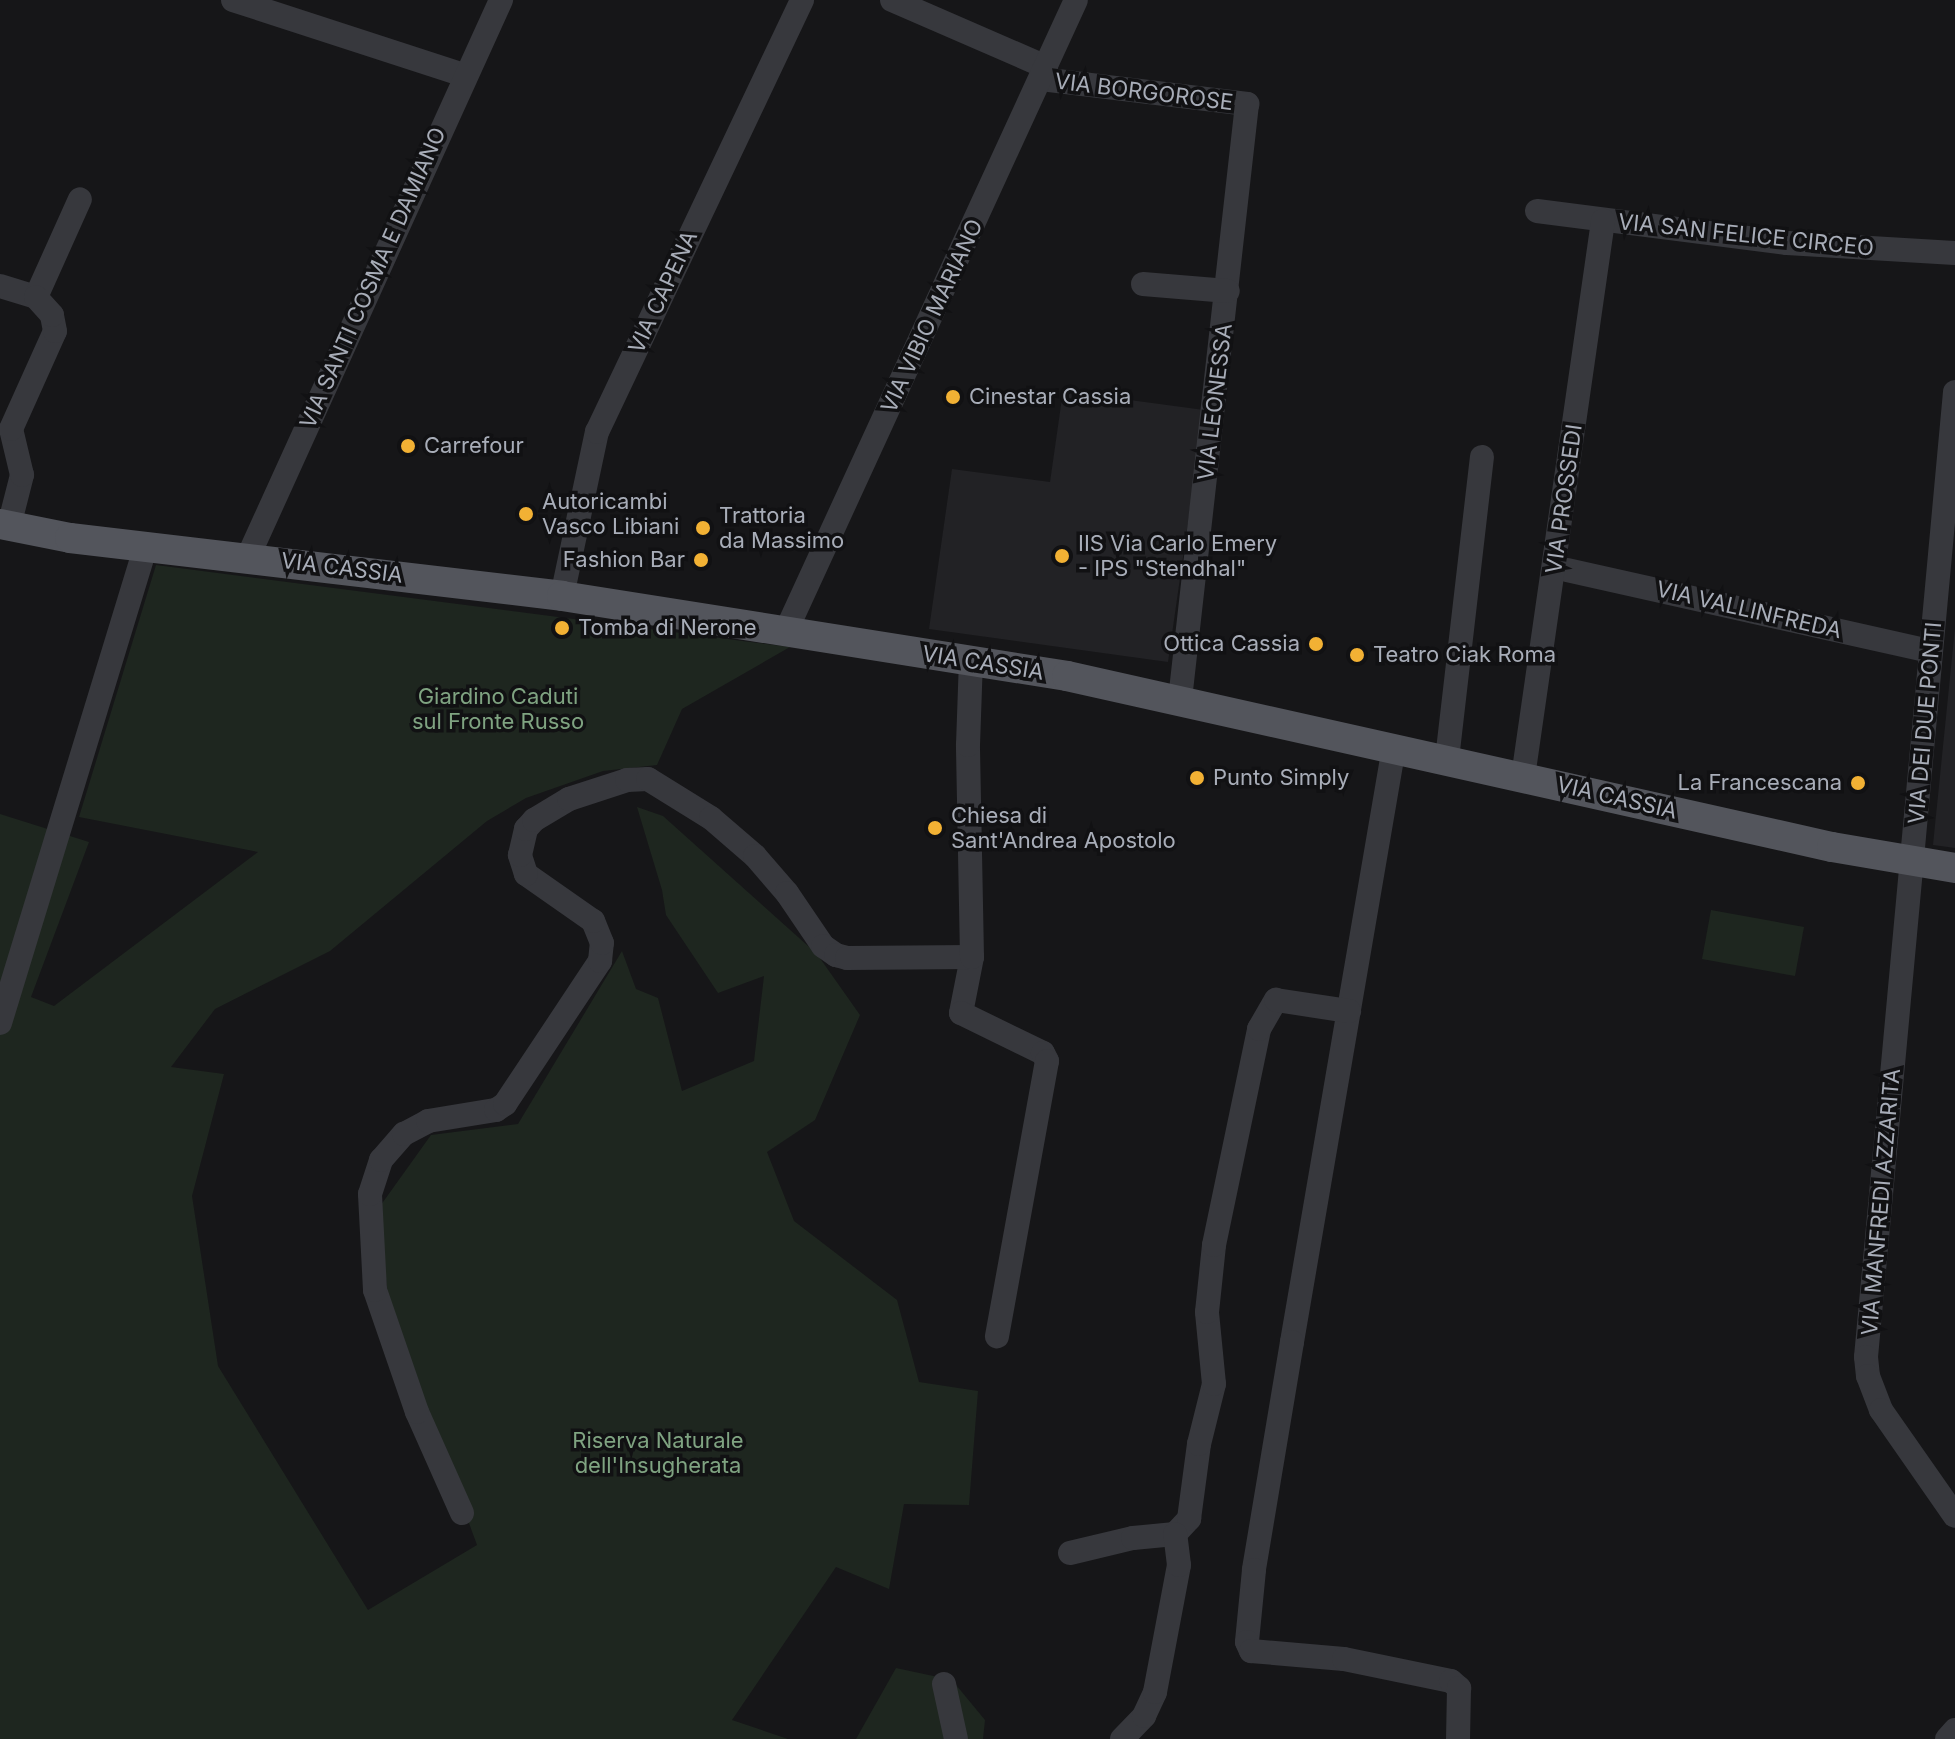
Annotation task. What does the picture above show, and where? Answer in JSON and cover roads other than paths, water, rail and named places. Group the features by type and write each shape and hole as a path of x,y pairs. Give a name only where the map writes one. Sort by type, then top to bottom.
{"main road":[{"name":"VIA CASSIA","path":"5,525 70,538 562,596 1067,676 1914,863 1955,868"}],"street":[{"path":"233,0 464,75"},
{"name":"VIA SANTI COSMA E DAMIANO","path":"248,557 464,75 501,0"},
{"name":"VIA CAPENA","path":"562,596 597,432 802,0"},
{"name":"VIA BORGOROSE","path":"892,0 1043,73 1247,104"},
{"name":"VIA VIBIO MARIANO","path":"786,631 1076,0"},
{"name":"VIA LEONESSA","path":"1180,699 1247,104"},
{"path":"36,297 80,199"},
{"name":"VIA SAN FELICE CIRCEO","path":"1537,211 1787,243 1955,253"},
{"name":"VIA PROSSEDI","path":"1523,777 1603,221"},
{"path":"1143,284 1228,291"},
{"path":"0,286 36,297 52,315 55,331 11,429 11,440 22,475 5,525"},
{"name":"VIA DEI DUE PONTI","path":"1914,863 1930,651 1955,392"},
{"path":"1447,759 1482,457"},
{"path":"0,1023 146,546"},
{"name":"VIA VALLINFREDA","path":"1567,570 1930,651"},
{"path":"971,661 968,745 972,957 961,1013 1043,1053 1047,1061 997,1337"},
{"path":"1394,747 1257,1555 1247,1642 1251,1651 1344,1659 1451,1681 1459,1688 1458,1739"},
{"path":"462,1513 417,1412 375,1290 370,1194 385,1155 412,1129 436,1119 496,1110 505,1104 600,961 601,937 590,917 538,885 526,874 520,850 529,824 569,799 627,780 648,779 711,818 748,849 778,881 823,946 836,955 847,958 972,957"},
{"name":"VIA MANFREDI AZZARITA","path":"1914,863 1866,1366 1874,1397 1888,1422 1955,1516"},
{"path":"1070,1553 1133,1538 1175,1534 1189,1519 1199,1444 1214,1384 1207,1312 1214,1245 1259,1029 1276,1000 1349,1011"},
{"path":"1122,1739 1144,1716 1155,1692 1179,1565 1175,1534"},
{"path":"944,1684 956,1739"},
{"path":"1947,1739 1955,1730"}],"place":[{"name":"Cinestar Cassia","path":"953,397"},
{"name":"Carrefour","path":"408,446"},
{"name":"Autoricambi Vasco Libiani","path":"526,514"},
{"name":"Trattoria da Massimo","path":"703,528"},
{"name":"IIS Via Carlo Emery - IPS \"Stendhal\"","path":"1062,556"},
{"name":"Fashion Bar","path":"701,560"},
{"name":"Tomba di Nerone","path":"562,628"},
{"name":"Ottica Cassia","path":"1316,644"},
{"name":"Teatro Ciak Roma","path":"1357,655"},
{"name":"Punto Simply","path":"1197,778"},
{"name":"La Francescana","path":"1858,783"},
{"name":"Chiesa di Sant'Andrea Apostolo","path":"935,828"}],"park label":[{"name":"Giardino Caduti sul Fronte Russo","path":"498,708"},
{"name":"Riserva Naturale dell'Insugherata","path":"658,1452"}]}
